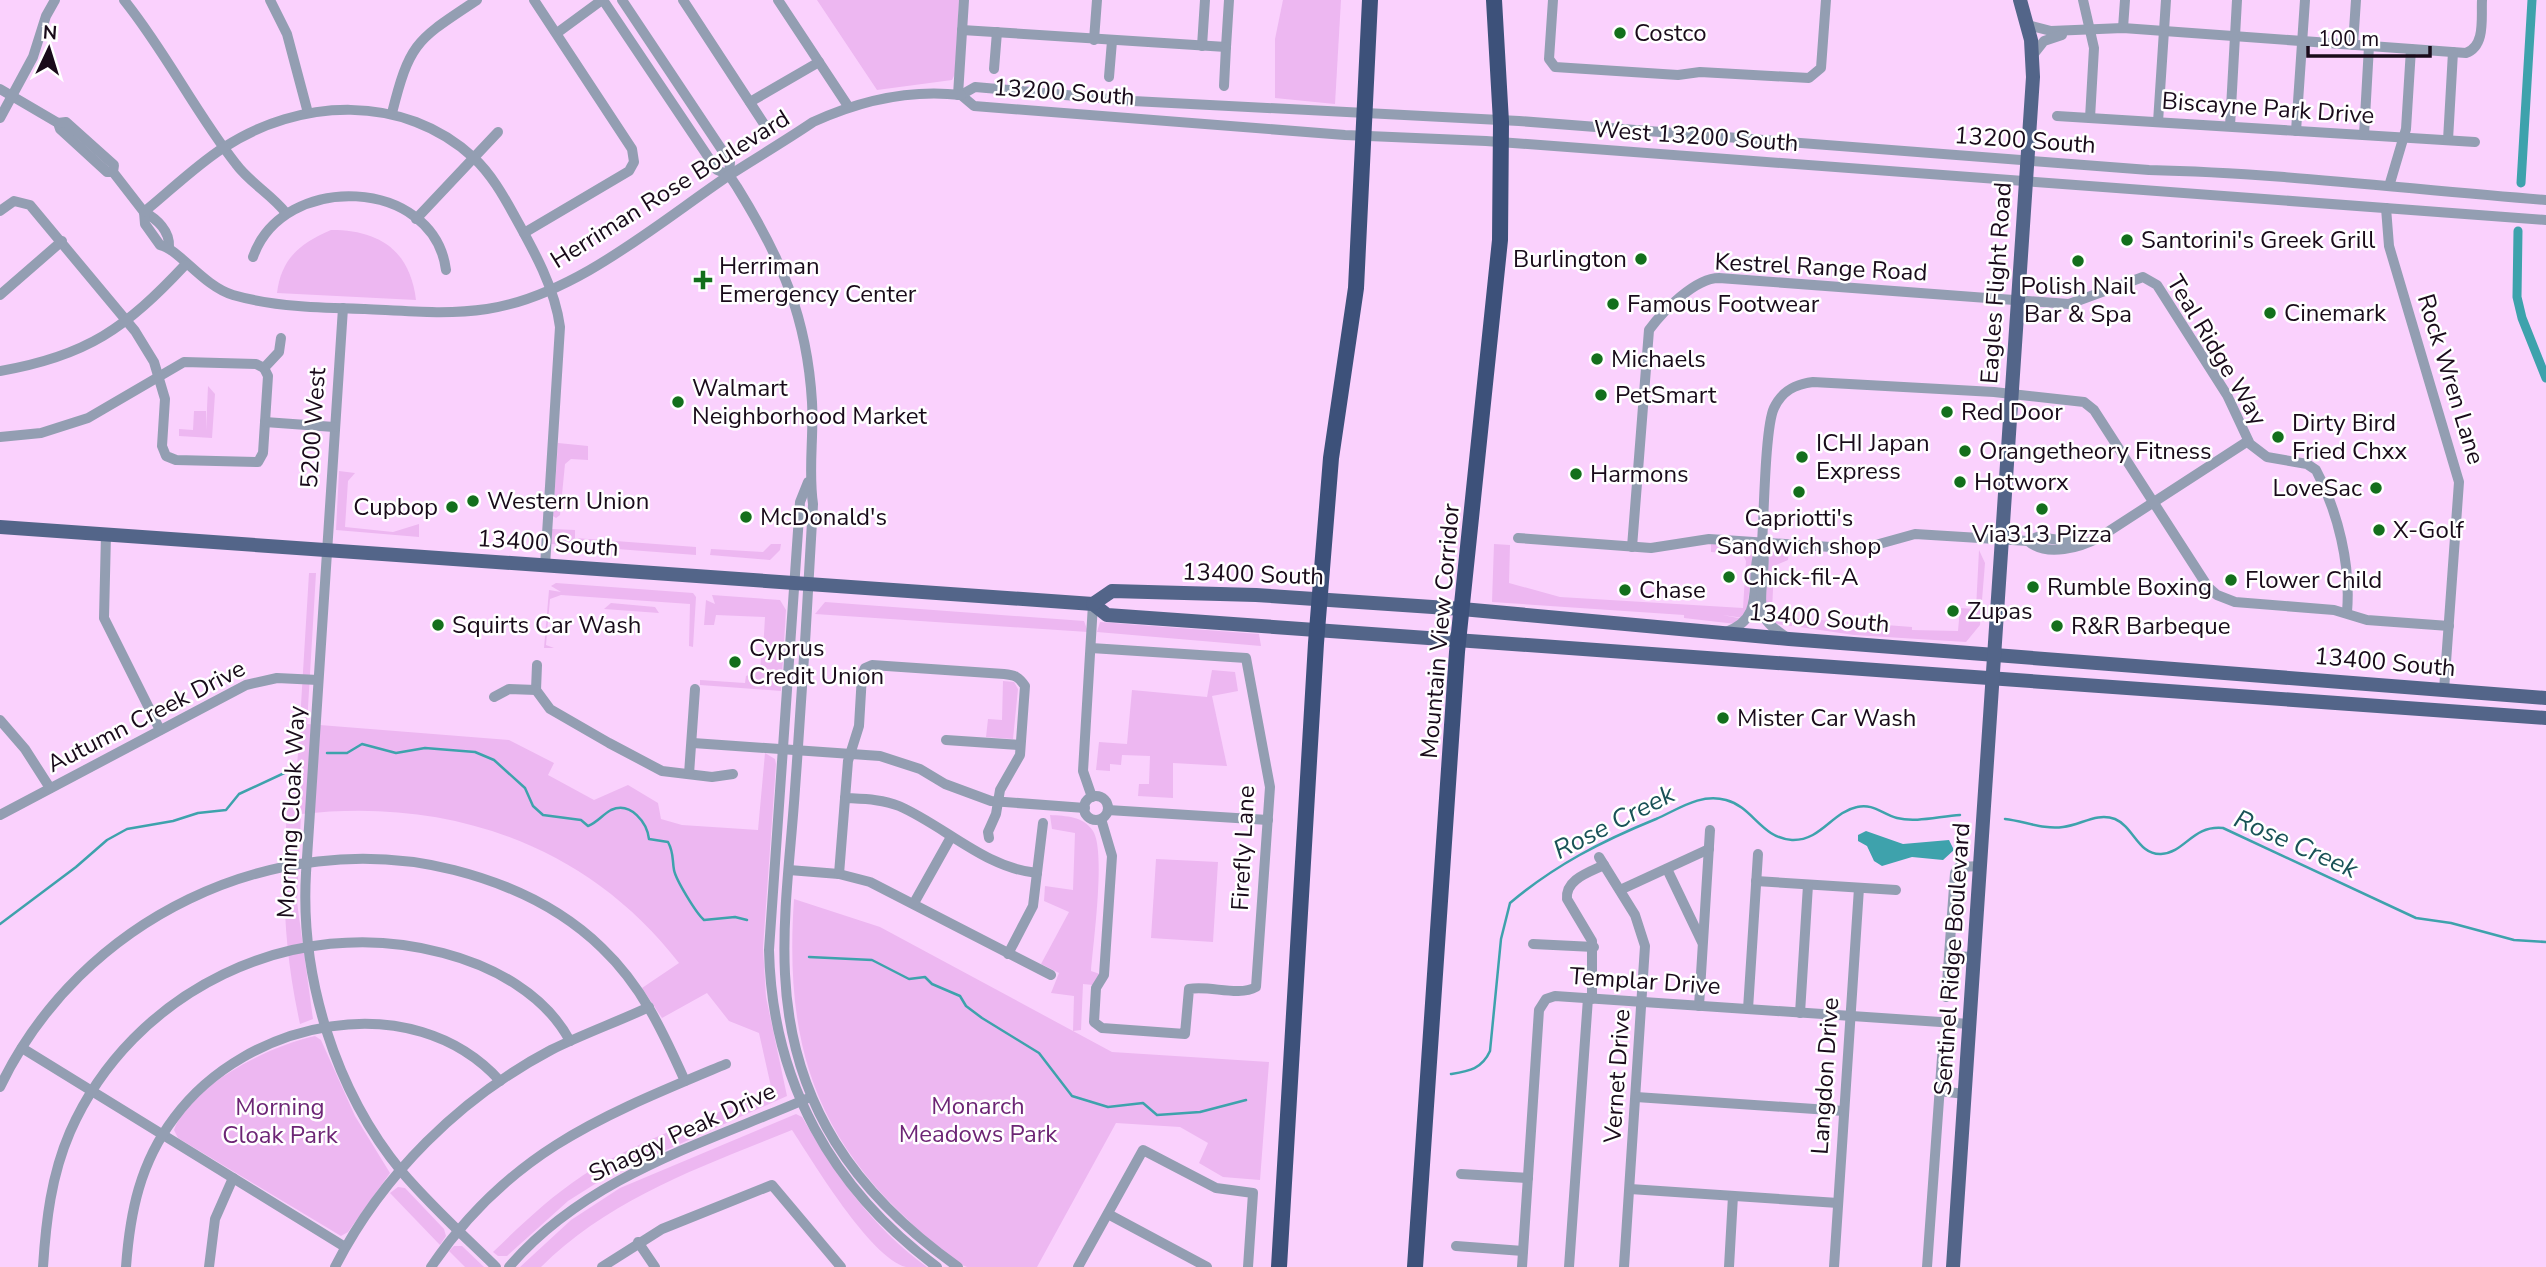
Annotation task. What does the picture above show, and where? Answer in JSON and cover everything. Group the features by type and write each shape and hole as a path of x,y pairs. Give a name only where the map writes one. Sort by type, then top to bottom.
{"highway":[{"path":"1279,1267 1317,628 1331,458 1356,288 1370,0"},
{"name":"Mountain View Corridor","path":"1415,1267 1459,639 1500,240 1502,122 1494,0"}],"main road":[{"name":"Eagles Flight Road","path":"1996,654 2032,55 2028,25 2020,0"},
{"name":"13400 South","path":"0,527 1093,604 1108,615 2546,718"},
{"name":"13400 South","path":"1093,604 1112,591 1320,599 1462,609 1789,639 2546,698"},
{"name":"Sentinel Ridge Boulevard","path":"1953,1267 1996,654"}],"street":[{"path":"0,118 33,57 46,16 55,0"},
{"path":"124,0 142,22 242,171 271,195 286,213"},
{"path":"270,0 287,34 308,113"},
{"path":"392,113 407,61 417,42 477,0"},
{"path":"524,233 629,171 634,162 632,149 534,0"},
{"path":"557,33 602,0 717,170 729,176 783,268 799,316 811,389 809,479 813,504 801,584 791,750 785,957 787,997 807,1098 842,1154 887,1210 918,1238 958,1267"},
{"path":"622,0 730,162 729,176"},
{"path":"683,0 766,127"},
{"path":"778,0 848,106"},
{"path":"960,95 964,0"},
{"path":"1094,40 1097,0"},
{"path":"1202,46 1205,0"},
{"path":"1224,86 1229,0"},
{"path":"1553,0 1549,59 1555,67 1678,75 1700,72 1810,78 1821,68 1826,0"},
{"path":"2083,0 2091,29 2094,56 2090,118"},
{"path":"2123,28 2125,0"},
{"path":"2158,122 2166,0"},
{"path":"2231,127 2238,0"},
{"path":"2296,131 2305,0"},
{"path":"2353,45 2356,0"},
{"path":"2028,25 2046,30 2123,28 2453,52 2473,50 2479,41 2482,0"},
{"path":"962,30 1226,47"},
{"path":"2032,55 2045,41 2071,31"},
{"path":"994,69 997,32"},
{"path":"1109,77 1112,41"},
{"path":"2364,135 2369,46"},
{"path":"2390,183 2404,138 2411,49"},
{"path":"2448,140 2453,52"},
{"path":"750,102 818,62"},
{"name":"13200 South","path":"1364,135 974,106 960,95 975,87 1365,114"},
{"name":"Herriman Rose Boulevard","path":"0,89 58,123 60,129 107,172 113,172 144,212 145,224 160,245 169,247 204,281 230,294 260,301 442,312 489,309 550,289 622,248 813,122 848,106 902,95 960,95"},
{"path":"1065,113 1066,95"},
{"path":"144,212 224,147 266,126 308,113 350,109 392,113 419,123 474,158 503,196 524,233 558,308 560,327 545,566"},
{"path":"1365,114 1502,122"},
{"name":"Biscayne Park Drive","path":"2057,116 2475,142"},
{"name":"13200 South","path":"1502,122 2026,161 2390,183 2546,200"},
{"path":"416,219 498,132"},
{"name":"West 13200 South","path":"1364,135 1501,142 2025,181"},
{"name":"13200 South","path":"2025,181 2546,220"},
{"path":"253,257 264,235 286,213 313,200 354,196 387,204 416,219 441,252 446,270"},
{"path":"0,212 19,200 30,205 125,323 135,331 147,352 158,378 165,399 162,446 166,456 176,460 254,464 260,460 263,453 268,376 264,368 257,364 191,361 158,378 88,418 41,433 0,437"},
{"name":"Rock Wren Lane","path":"2386,208 2389,246 2459,482 2444,690"},
{"path":"0,295 62,242"},
{"path":"0,371 62,357 90,346 125,323 185,265"},
{"name":"Kestrel Range Road","path":"1632,547 1649,330 1658,318 1701,282 1719,278 2018,301"},
{"name":"Teal Ridge Way","path":"2018,301 2075,303 2136,278 2151,280 2227,396 2248,440 2267,457 2307,464 2316,470 2343,550 2349,579 2347,612"},
{"name":"5200 West","path":"326,550 343,308"},
{"path":"264,368 279,352 281,338"},
{"path":"1789,639 1770,625 1763,614 1766,556 1762,543 1772,412 1790,388 1813,382 2012,393 2078,400 2088,404 2208,587 2222,598 2241,603 2347,612 2367,620 2449,626"},
{"path":"265,422 334,427"},
{"path":"1518,538 1656,548 1696,539 1861,549 1915,534 2028,541 2037,537 2083,543 2100,537 2248,440"},
{"path":"106,534 104,618 160,730"},
{"path":"1724,633 1742,626 1749,618 1756,555 1762,543"},
{"name":"Morning Cloak Way","path":"326,550 305,916 326,1027 355,1097 401,1170 496,1267"},
{"path":"1092,797 1083,771 1093,604"},
{"name":"Firefly Lane","path":"1091,648 1247,659 1270,787 1256,987 1248,991 1200,987 1189,989 1185,1034 1102,1028 1094,1023 1096,988 1104,975 1112,856 1104,815"},
{"path":"537,665 537,690 550,709 609,743 662,771 712,776 733,774"},
{"path":"839,874 849,753 859,726 862,675 865,668 872,665 1015,675 1025,686 1017,765 1000,790 997,809 988,832 989,838 981,852"},
{"name":"Autumn Creek Drive","path":"0,815 254,682 277,678 318,680"},
{"path":"494,697 509,689 537,690"},
{"path":"689,774 695,689"},
{"path":"0,720 25,749 50,788"},
{"path":"946,740 1020,745"},
{"path":"693,743 880,756 901,762 997,809 1085,807"},
{"path":"791,750 772,897 769,950 772,998 779,1033 832,1161 862,1201 903,1242 937,1267"},
{"path":"1085,807 1092,797"},
{"path":"1092,797 1104,799 1104,815"},
{"path":"845,798 869,799 900,807 1008,867 1037,873"},
{"path":"1085,807 1090,818 1104,815 1268,820"},
{"path":"1008,954 1033,906 1043,823"},
{"path":"1699,1006 1710,830"},
{"path":"914,903 951,837"},
{"path":"1620,890 1709,849"},
{"path":"1748,1009 1758,853"},
{"path":"0,1087 48,1010 74,980 102,954 149,919 225,883 263,871 346,859 422,864 468,874 512,889 552,910 601,947 626,973 649,1007 685,1082"},
{"name":"Vernet Drive","path":"1594,947 1588,932 1567,899 1567,891 1572,883 1602,861 1643,936 1642,1002 1624,1267"},
{"path":"1946,997 1955,873 1959,867 1981,866"},
{"path":"1667,869 1703,944"},
{"path":"789,870 839,874 870,882 1051,975"},
{"path":"1756,881 1896,890"},
{"path":"1800,1013 1808,885"},
{"name":"Langdon Drive","path":"1834,1267 1859,888"},
{"path":"43,1267 48,1206 55,1176 69,1134 92,1091 127,1045 178,999 247,962 309,946 355,942 396,943 472,962 505,978 557,1020 570,1041"},
{"path":"1533,944 1594,947 1569,1267"},
{"path":"1949,956 1975,957"},
{"name":"Templar Drive","path":"1522,1267 1540,1006 1552,997 1970,1024"},
{"path":"335,1267 345,1247 401,1170 440,1129 500,1081 570,1041 649,1007"},
{"path":"126,1267 134,1200 146,1165 162,1134 194,1094 232,1062 279,1039 326,1027 374,1024 426,1034 470,1053 500,1081"},
{"path":"1927,1267 1943,1044"},
{"path":"22,1048 345,1247"},
{"path":"431,1267 458,1231 502,1185 563,1139 611,1113 726,1064"},
{"path":"1940,1091 1965,1094"},
{"path":"1636,1097 1844,1111"},
{"name":"Shaggy Peak Drive","path":"509,1267 538,1237 596,1193 655,1163 807,1098"},
{"path":"1078,1267 1143,1150 1216,1188 1253,1193 1248,1267"},
{"path":"1461,1174 1528,1178"},
{"path":"209,1267 215,1219 233,1178"},
{"path":"601,1267 638,1242 676,1223 772,1185 841,1267"},
{"path":"1630,1189 1838,1203"},
{"path":"1729,1267 1733,1196"},
{"path":"1108,1214 1207,1267"},
{"path":"638,1242 655,1267"},
{"path":"1456,1247 1523,1251"}],"green space":[{"path":"817,0 959,0 955,74 952,80 877,90"},
{"path":"1283,0 1341,0 1335,104 1275,98 1275,39"},
{"path":"331,230 364,234 389,246 407,268 416,300 277,293 283,271 294,254 310,241"},
{"path":"208,386 215,394 212,438 179,436 179,429 193,430 194,411 206,411 206,431"},
{"path":"558,443 588,446 588,460 571,459 565,464 560,515 556,518 553,516"},
{"path":"339,471 355,473 348,481 345,527 393,532 419,524 419,537 336,530"},
{"path":"552,529 575,530 575,538 696,547 696,555 551,544"},
{"path":"1711,543 1748,546 1753,552 1747,614 1744,618 1722,615 1744,619 1736,624 1684,618 1684,615 1492,602 1494,544 1510,545 1509,583 1560,597 1743,608 1746,561 1743,555 1711,552"},
{"path":"771,544 781,544 780,550 770,560 710,555 711,549 763,552"},
{"path":"1776,548 1813,553 1789,551 1788,560 1774,566 1772,612 1779,617 1792,618 1792,626 1775,623 1765,610 1769,555"},
{"path":"1979,550 1985,563 1980,625 1966,642 1854,635 1793,626 1794,618 1912,627 1912,630 1958,631 1960,608 1976,609"},
{"path":"309,573 316,573 307,724 509,740 554,763 548,775 594,800 628,785 658,803 661,819 682,825 758,830 765,753 775,759 763,948 766,997 787,1096 606,1177 568,1201 507,1256 498,1256 493,1252 547,1203 582,1176 649,1140 772,1091 759,1033 729,1021 707,993 662,1018 642,988 679,963 642,922 602,887 558,859 511,838 461,822 409,813 356,811 301,814 297,902 313,1019 300,1024 289,962 284,876 289,784 296,775 298,754"},
{"path":"556,583 693,593 696,597 693,647 689,646 690,604 561,595 550,599 546,645 554,648 544,648 549,590 561,592 551,586"},
{"path":"712,595 780,600 786,610 781,691 700,685 700,680 745,683 746,676 760,671 761,657 756,656 756,651 763,651 765,617 716,615 714,625 704,625 706,600 715,604"},
{"path":"825,602 1084,621 1088,632 815,614"},
{"path":"611,603 655,607 659,613 604,609"},
{"path":"1100,622 1259,634 1261,646 1097,632"},
{"path":"1212,670 1235,672 1238,691 1212,696 1227,766 1173,763 1173,798 1138,796 1139,784 1149,784 1150,756 1122,755 1121,765 1110,764 1110,771 1096,770 1099,742 1127,744 1132,690 1207,697"},
{"path":"1003,681 1014,682 1018,689 1013,739 986,737 988,719 1002,720"},
{"path":"1050,815 1084,822 1093,831 1097,842 1099,877 1091,971 1100,974 1093,985 1083,984 1081,1030 1073,1031 1074,996 1051,993 1059,973 1041,964 1069,912 1044,901 1045,886 1073,890 1075,833 1052,829"},
{"path":"1156,859 1218,862 1213,942 1151,938"},
{"name":"Monarch Meadows Park","path":"794,899 880,927 1112,1052 1269,1062 1260,1180 1223,1177 1199,1163 1208,1143 1180,1127 1116,1123 1037,1267 967,1267 959,1264 929,1240 875,1186 848,1150 826,1113 811,1075 800,1035 792,947"},
{"name":"Morning Cloak Park","path":"315,1036 321,1040 355,1116 390,1173 348,1232 341,1236 178,1138 174,1130 183,1113 214,1083 255,1058"},
{"path":"796,1114 802,1117 842,1179 872,1217 927,1267 906,1267 892,1260 876,1246 859,1228 827,1184 792,1130 659,1186 597,1222 541,1267 520,1267 571,1220 620,1188"},
{"path":"398,1187 405,1188 444,1229 446,1236 440,1245 390,1193"},
{"path":"454,1246 462,1246 484,1267 465,1267 449,1251"}],"shaded area":[{"path":"1866,831 1903,844 1949,840 1954,850 1943,860 1912,857 1882,866 1874,861 1867,846 1858,841 1858,835"}],"waterway":[{"path":"2521,183 2532,0"},
{"path":"2518,231 2517,297 2522,318 2546,378"},
{"name":"Rose Creek","path":"327,753 347,753 362,744 396,753 425,748 475,752 494,760 525,788 533,806 543,815 581,820 588,826 611,810 625,808 641,820 649,839 668,842 678,881 704,920 735,917 747,920"},
{"name":"Rose Creek","path":"0,924 107,840 127,829 173,821 198,813 226,810 239,794 295,768"},
{"name":"Rose Creek","path":"1451,1074 1479,1065 1490,1051 1501,939 1510,903 1544,877 1598,845 1690,803 1716,798 1743,809 1772,834 1792,840 1811,836 1840,814 1863,806 1904,819 1920,820 1960,815"},
{"name":"Rose Creek","path":"2005,819 2056,828 2108,817 2127,828 2147,850 2161,854 2176,849 2204,831 2223,828 2416,918 2451,923 2514,940 2546,942"},
{"name":"Rose Creek","path":"809,957 872,960 909,979 925,977 932,984 960,996 966,1006 982,1018 1039,1053 1072,1096 1108,1107 1143,1103 1157,1115 1200,1112 1246,1100"}],"place":[{"name":"Costco","path":"1620,33"},
{"name":"Santorini's Greek Grill","path":"2127,240"},
{"name":"Burlington","path":"1641,259"},
{"name":"Polish Nail Bar & Spa","path":"2078,261"},
{"name":"Herriman Emergency Center","path":"703,280"},
{"name":"Famous Footwear","path":"1613,304"},
{"name":"Cinemark","path":"2270,313"},
{"name":"Michaels","path":"1597,359"},
{"name":"PetSmart","path":"1601,395"},
{"name":"Walmart Neighborhood Market","path":"678,402"},
{"name":"Red Door","path":"1947,412"},
{"name":"Dirty Bird Fried Chxx","path":"2278,437"},
{"name":"Orangetheory Fitness","path":"1965,451"},
{"name":"ICHI Japan Express","path":"1802,457"},
{"name":"Harmons","path":"1576,474"},
{"name":"Hotworx","path":"1960,482"},
{"name":"LoveSac","path":"2376,488"},
{"name":"Capriotti's Sandwich shop","path":"1799,492"},
{"name":"Western Union","path":"473,501"},
{"name":"Cupbop","path":"452,507"},
{"name":"Via313 Pizza","path":"2042,509"},
{"name":"McDonald's","path":"746,517"},
{"name":"X-Golf","path":"2379,530"},
{"name":"Chick-fil-A","path":"1729,577"},
{"name":"Flower Child","path":"2231,580"},
{"name":"Rumble Boxing","path":"2033,587"},
{"name":"Chase","path":"1625,590"},
{"name":"Zupas","path":"1953,611"},
{"name":"Squirts Car Wash","path":"438,625"},
{"name":"R&R Barbeque","path":"2057,626"},
{"name":"Cyprus Credit Union","path":"735,662"},
{"name":"Mister Car Wash","path":"1723,718"}]}
